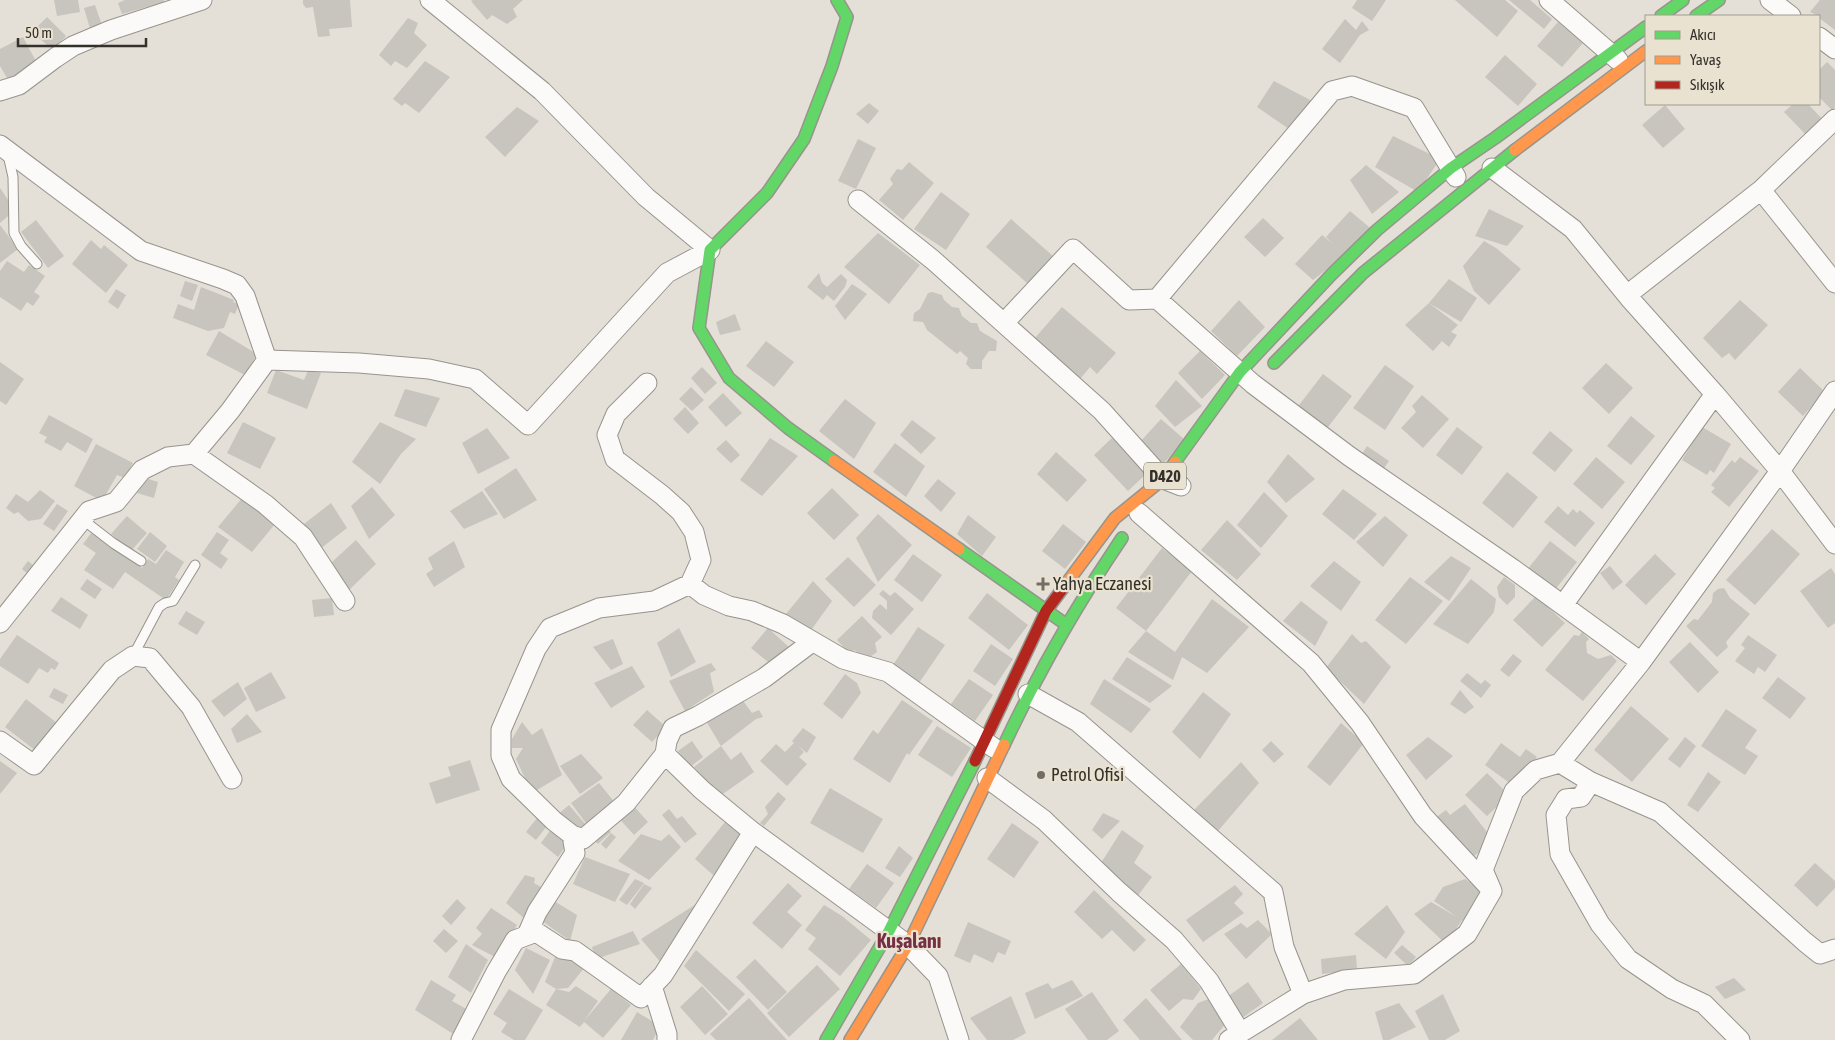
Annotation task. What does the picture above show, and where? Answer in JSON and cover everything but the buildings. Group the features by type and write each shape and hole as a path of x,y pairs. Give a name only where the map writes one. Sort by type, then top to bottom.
{"main road":[{"path":"837,0 847,18 832,66 804,139 767,193 710,250 699,328 729,378 788,428 1067,625"},
{"path":"1662,15 1683,0"},
{"path":"1697,15 1719,0"},
{"name":"D420","path":"826,1040 889,931 985,741 1046,611 1115,518 1174,485 1331,275 1375,232 1451,168 1645,28"},
{"name":"D420","path":"1253,379 1363,272 1463,190 1645,52"},
{"path":"850,1040 908,945 1028,694 1092,584 1136,518"}],"street":[{"path":"0,91 19,85 73,46 111,30 202,0"},
{"path":"267,360 359,363 428,369 475,379 528,425 667,273 710,250 646,197 542,91 430,0"},
{"path":"1549,0 1625,66"},
{"path":"1770,0 1790,15"},
{"path":"1820,38 1835,49"},
{"path":"1157,299 1332,91 1352,86 1414,108 1463,190"},
{"path":"1627,295 1761,190 1835,119"},
{"path":"2,147 141,250 223,279 237,286 245,296 267,360"},
{"path":"1492,168 1573,228 1627,295 1780,471 1835,544"},
{"path":"1761,190 1835,283"},
{"path":"858,200 933,260 1102,411 1174,485"},
{"path":"1004,323 1073,248 1129,300 1157,299 1349,456 1564,605 1640,662"},
{"path":"194,454 230,411 267,360"},
{"path":"647,383 616,414 607,435 615,459 662,494 681,512 694,532 701,560 690,584 654,601 599,608 550,628 536,649 502,730 500,756 511,779 554,821 572,835 583,839 626,803 665,754 667,741 673,728 698,716 764,678 812,642"},
{"path":"1492,891 1483,870 1514,791 1536,770 1560,763 1640,662 1780,471 1835,391"},
{"path":"1564,605 1715,394"},
{"path":"0,623 89,512 116,502 142,470 168,457 194,454 265,504 303,537 345,601"},
{"path":"1136,518 1311,663 1360,723 1423,816 1492,891"},
{"path":"690,584 704,595 728,606 752,611 782,624 843,659 888,672 1000,753"},
{"path":"0,741 34,765 112,670 133,656 150,658 191,707 232,779"},
{"path":"1028,694 1078,722 1273,892 1284,947 1304,994"},
{"path":"665,754 702,790 752,832 908,945 938,976 959,1040"},
{"path":"1560,763 1591,782 1660,812 1812,948 1820,954 1835,948"},
{"path":"987,778 1044,820 1119,892 1174,940 1209,982 1235,1036 1304,994 1344,980 1414,974 1467,934 1492,891"},
{"path":"1591,782 1581,797 1566,800 1556,815 1560,854 1600,924 1628,959 1672,989 1704,1004 1740,1040"},
{"path":"461,1040 496,972 515,940 536,932 562,949 575,951 641,998 663,975 752,832"},
{"path":"527,935 537,912 575,853 572,835"},
{"path":"652,986 667,1034 667,1040"}],"lane":[{"path":"2,147 12,167 15,210 14,233 21,246 38,264"},
{"path":"82,519 113,543 141,561"},
{"path":"133,656 159,607 173,601 196,565"}],"traffic: fast":[{"path":"834,461 788,428 729,378 699,328 710,250 767,193 804,139 832,66 847,17 837,0"},
{"path":"1662,15 1683,0"},
{"path":"1697,15 1719,0"},
{"path":"1175,462 1240,372 1331,275 1377,230 1451,168 1645,28"},
{"path":"1274,363 1363,273 1515,150"},
{"path":"1004,745 1059,639 1089,588 1122,538"},
{"path":"959,549 1064,623"},
{"path":"826,1040 889,931 975,761"}],"traffic: slow":[{"path":"1515,150 1645,52"},
{"path":"834,461 959,549"},
{"path":"1066,584 1115,518 1163,479 1175,462"},
{"path":"850,1040 908,945 1004,745"}],"traffic: jam":[{"path":"975,761 1046,611 1066,584"}],"place":[{"name":"Yahya Eczanesi","path":"1043,584"},
{"name":"Petrol Ofisi","path":"1041,775"}],"district":[{"name":"Kuşalanı","path":"909,941"}]}
